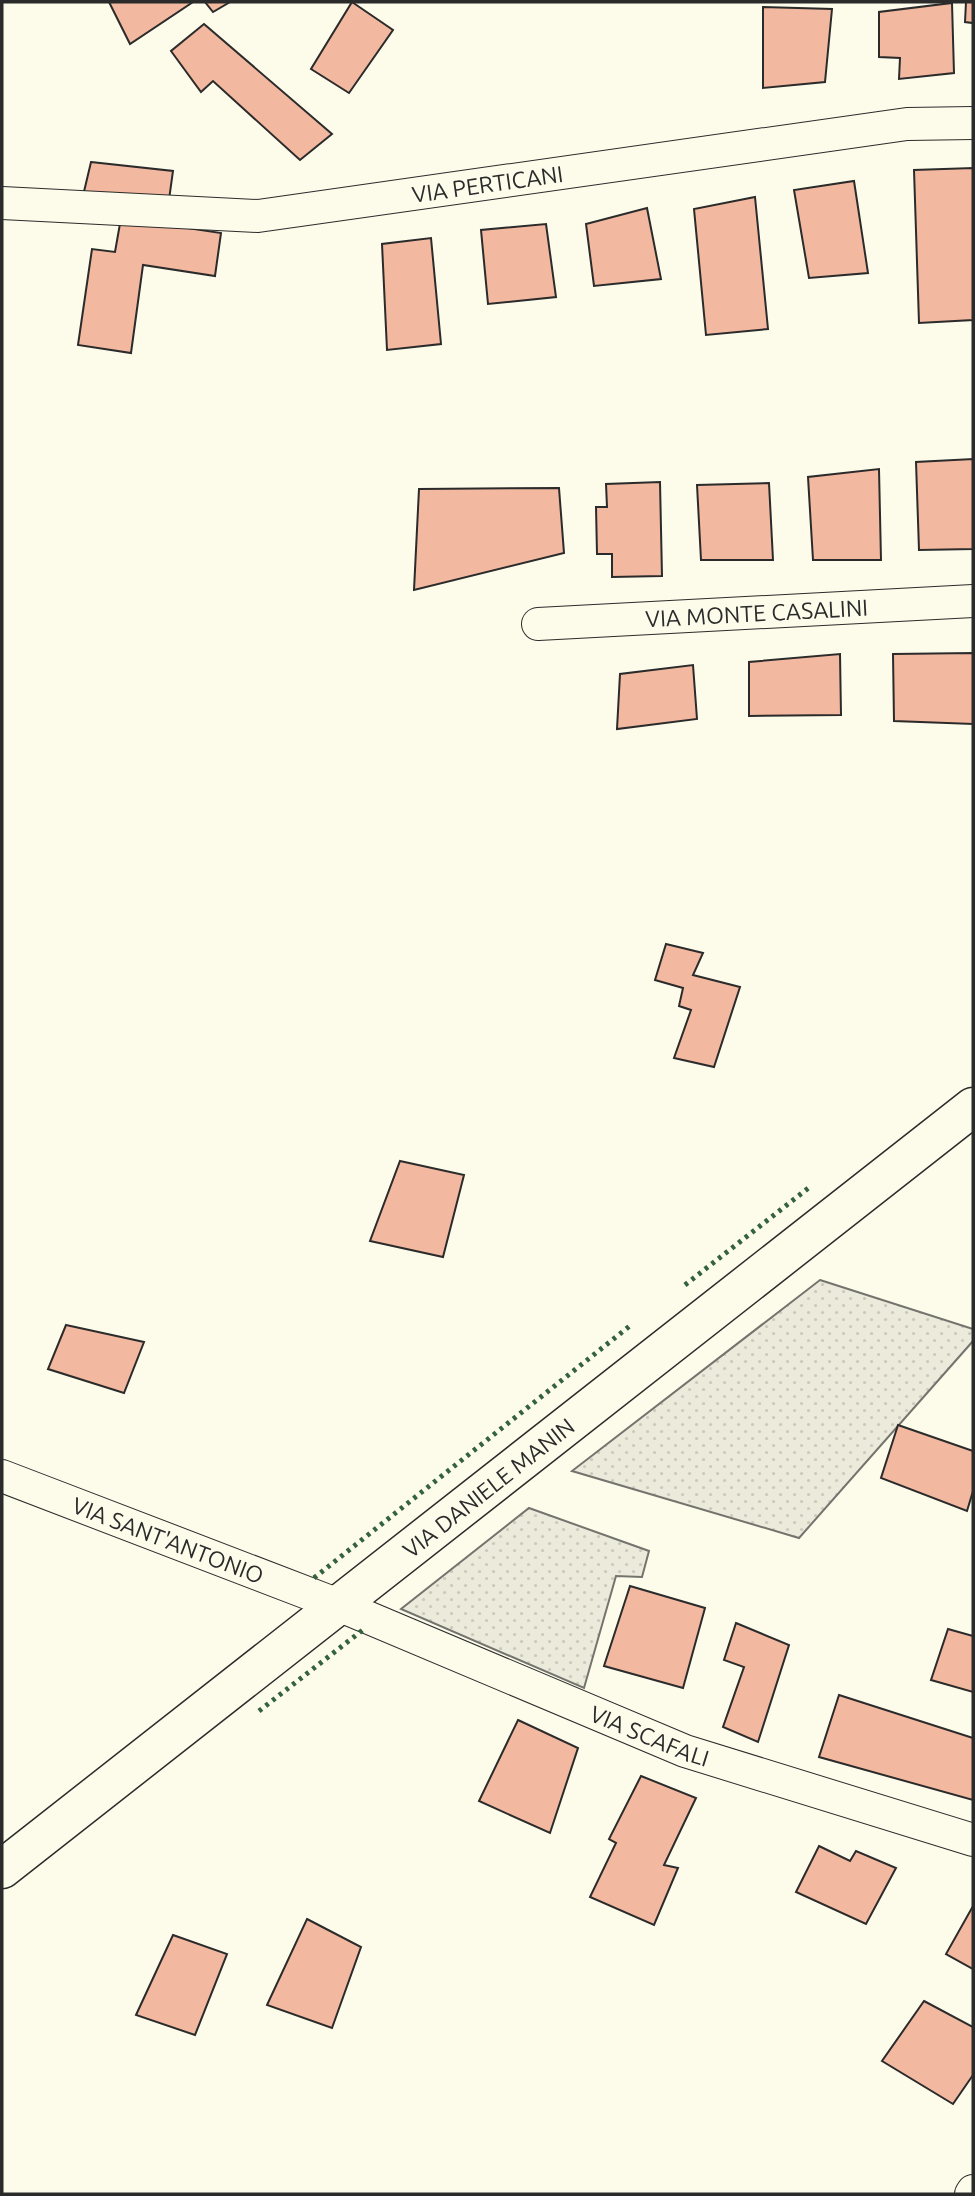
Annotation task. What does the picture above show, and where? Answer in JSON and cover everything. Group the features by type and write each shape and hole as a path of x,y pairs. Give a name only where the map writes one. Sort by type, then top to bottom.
{"main road":[{"name":"VIA DANIELE MANIN","path":"2,1869 336,1604 734,1297 973,1107"}],"street":[{"name":"VIA PERTICANI","path":"2,203 258,216 906,124 973,123"},
{"name":"VIA MONTE CASALINI","path":"538,624 973,601"},
{"name":"VIA SANT'ANTONIO","path":"2,1476 336,1604"},
{"name":"VIA SCAFALI","path":"336,1604 685,1751 973,1840"}],"shaded area":[{"path":"820,1280 973,1329 973,1341 799,1538 572,1471"},
{"path":"529,1508 649,1551 642,1577 616,1576 584,1688 401,1609"}],"building":[{"path":"109,2 193,2 130,44"},
{"path":"205,2 230,2 213,12"},
{"path":"352,2 393,30 349,93 311,69"},
{"path":"966,2 973,2 973,23 965,22"},
{"path":"952,3 954,73 899,79 900,58 879,57 879,12"},
{"path":"763,7 832,9 825,82 763,88"},
{"path":"204,24 332,134 300,160 213,81 201,92 171,51"},
{"path":"91,162 173,171 168,207 82,200"},
{"path":"973,168 973,320 919,323 914,170"},
{"path":"854,181 868,273 809,278 794,190"},
{"path":"755,197 768,329 706,335 694,209"},
{"path":"647,208 661,279 594,286 586,224"},
{"path":"121,218 221,233 215,276 143,265 131,353 78,345 92,249 115,252"},
{"path":"546,224 556,297 488,304 481,230"},
{"path":"431,238 441,344 387,350 382,244"},
{"path":"973,459 973,549 919,550 916,462"},
{"path":"879,469 881,560 813,560 808,477"},
{"path":"660,482 662,576 612,577 612,554 597,554 596,507 607,507 606,484"},
{"path":"769,483 773,560 701,560 697,485"},
{"path":"559,488 564,553 414,590 419,489"},
{"path":"973,653 973,724 894,721 893,654"},
{"path":"840,654 841,715 749,716 749,662"},
{"path":"693,665 697,719 617,729 620,674"},
{"path":"666,944 703,953 693,975 740,987 714,1067 674,1058 691,1010 679,1006 683,988 655,980"},
{"path":"400,1161 464,1175 443,1257 370,1241"},
{"path":"66,1325 144,1342 124,1393 48,1369"},
{"path":"898,1425 973,1451 973,1491 967,1511 881,1478"},
{"path":"630,1586 705,1608 683,1688 604,1666"},
{"path":"736,1623 789,1645 758,1742 723,1727 744,1667 724,1660"},
{"path":"948,1629 973,1636 973,1692 931,1680"},
{"path":"839,1695 973,1738 973,1800 819,1757"},
{"path":"518,1720 578,1748 550,1833 479,1801"},
{"path":"641,1776 696,1798 664,1865 678,1868 654,1925 590,1897 616,1843 609,1839"},
{"path":"819,1846 850,1861 856,1851 896,1868 866,1924 796,1892"},
{"path":"973,1906 973,1969 946,1954"},
{"path":"307,1919 361,1947 332,2028 267,2005"},
{"path":"173,1935 227,1954 195,2035 136,2015"},
{"path":"924,2001 973,2027 973,2075 953,2104 882,2061"}],"hedge":[{"path":"685,1285 811,1186"},
{"path":"314,1578 631,1325"},
{"path":"259,1711 364,1629"}]}
